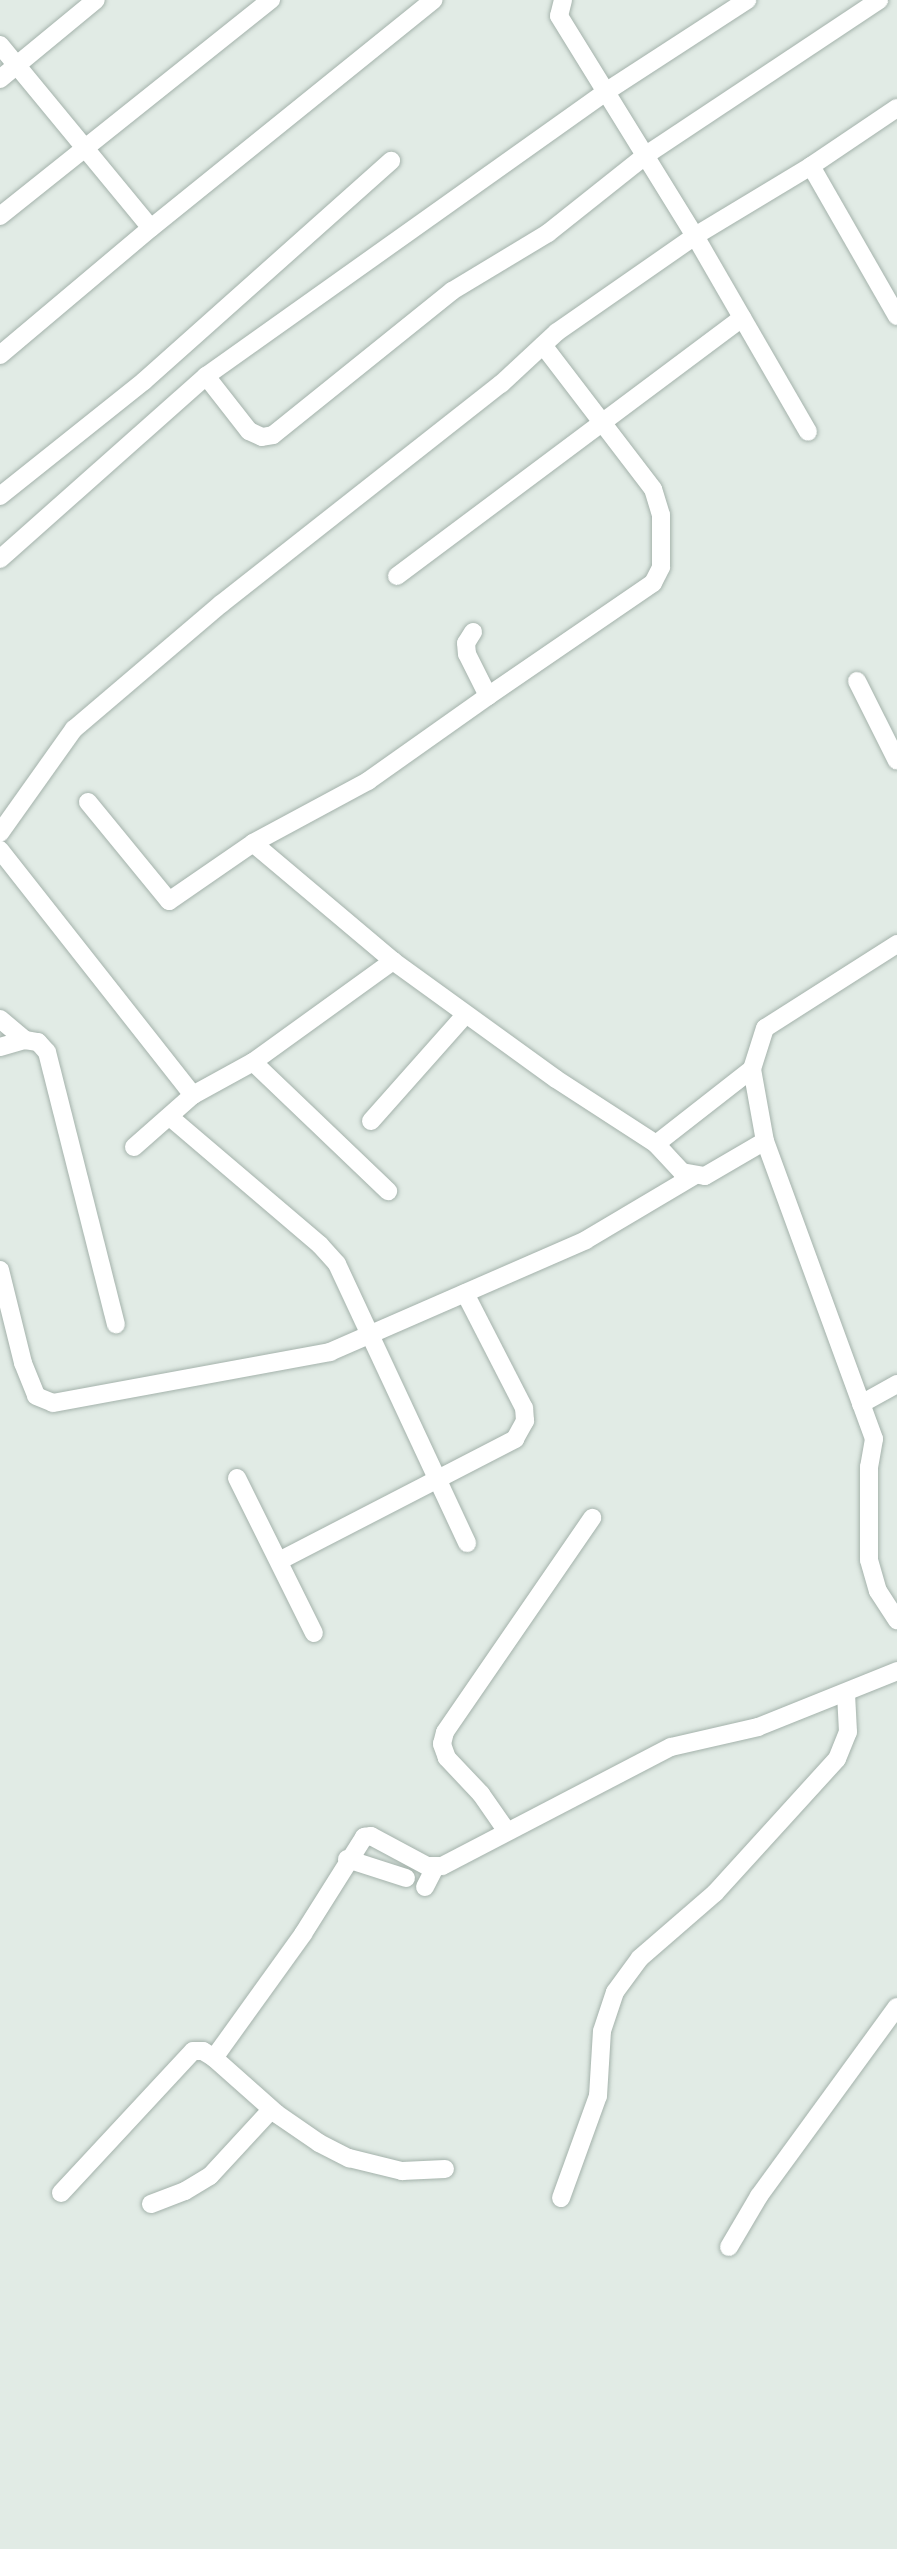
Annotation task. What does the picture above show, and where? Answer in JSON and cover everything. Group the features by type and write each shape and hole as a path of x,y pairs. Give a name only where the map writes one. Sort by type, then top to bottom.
{"street":[{"path":"0,79 96,0"},
{"path":"0,216 271,0"},
{"path":"0,355 151,228 434,0"},
{"path":"562,0 559,16 604,93 646,154 808,432"},
{"path":"0,559 206,376 604,93 747,0"},
{"path":"206,376 249,431 262,437 273,435 452,291 548,232 646,154 879,0"},
{"path":"0,45 151,228"},
{"path":"1,831 74,729 221,604 501,384 543,345 695,236 811,166 897,108"},
{"path":"0,496 144,381 390,161"},
{"path":"811,166 897,316"},
{"path":"397,576 742,318"},
{"path":"88,802 169,901 253,843 368,781 652,583 661,567 663,550 657,498 543,345"},
{"path":"473,632 466,643 467,654 488,696"},
{"path":"857,681 897,760"},
{"path":"253,843 393,961 465,1015 656,1144 682,1172 694,1176 705,1176 765,1141"},
{"path":"0,850 193,1095"},
{"path":"897,944 765,1028 752,1069 765,1141 874,1439 869,1467 869,1560 878,1591 897,1620"},
{"path":"134,1148 171,1118 193,1095 253,1062 393,961"},
{"path":"371,1121 465,1015"},
{"path":"0,1019 25,1040"},
{"path":"0,1047 25,1040 38,1042 47,1052 116,1324"},
{"path":"253,1062 388,1191"},
{"path":"656,1144 752,1069"},
{"path":"171,1118 320,1245 337,1264 373,1334 437,1481 467,1543"},
{"path":"0,1270 23,1363 36,1396 53,1403 297,1360 373,1334 586,1240 694,1176"},
{"path":"279,1561 515,1439 525,1421 524,1408 465,1293"},
{"path":"861,1404 897,1384"},
{"path":"237,1478 314,1633"},
{"path":"506,1830 481,1794 447,1758 442,1744 445,1732 592,1518"},
{"path":"425,1887 435,1867 671,1747 758,1727 846,1694 897,1671"},
{"path":"561,2198 598,2096 602,2031 621,1982 640,1958 715,1893 837,1759 848,1732 846,1694"},
{"path":"214,2058 303,1934 357,1842 371,1836 435,1867"},
{"path":"347,1859 406,1878"},
{"path":"729,2247 759,2196 897,2007"},
{"path":"61,2193 186,2055 203,2051 214,2058 271,2110 319,2144 349,2158 402,2171 445,2169"},
{"path":"151,2204 185,2191 210,2176 271,2110"}]}
